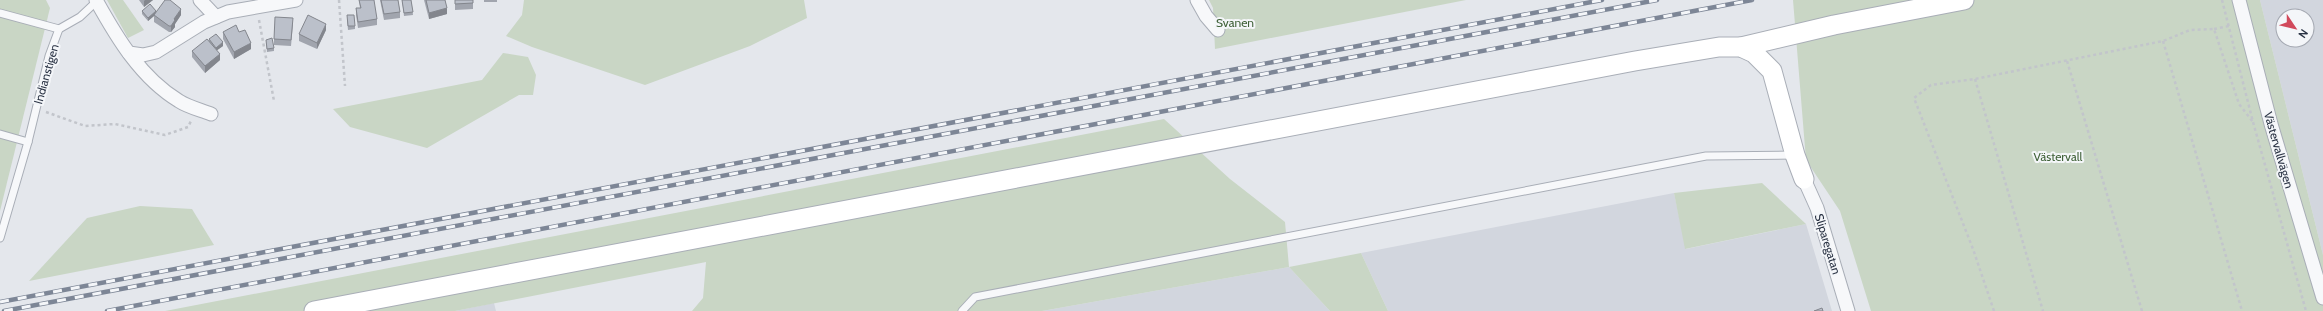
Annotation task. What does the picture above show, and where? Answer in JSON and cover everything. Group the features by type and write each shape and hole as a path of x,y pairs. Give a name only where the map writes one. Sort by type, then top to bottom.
{"main road":[{"path":"314,311 1635,61 1719,47 1741,47 1834,25 1964,0"},
{"path":"1741,47 1754,54 1772,72 1795,155 1804,179"}],"street":[{"path":"96,0 122,46 150,77 180,102 205,111"},
{"path":"200,0 216,17"},
{"path":"129,53 143,55 156,52 204,22 216,17 256,6 296,0"},
{"path":"1197,0 1206,16 1218,30"},
{"name":"Västervallvägen","path":"2239,0 2272,124 2323,298"},
{"name":"Sliparegatan","path":"1804,179 1817,208 1848,311"}],"lane":[{"name":"Indianstigen","path":"0,238 28,142 49,56 59,29 80,17 96,0"},
{"path":"0,13 59,29"},
{"path":"0,134 28,142"},
{"path":"962,311 975,296 1706,156 1795,155"}],"path":[{"path":"339,0 344,86"},
{"path":"2222,0 2253,122 2306,311"},
{"path":"256,6 274,100"},
{"path":"1994,311 1973,248 1914,98 1931,84 1975,79 2163,41 2190,30 2214,29 2229,26"},
{"path":"2214,29 2239,104 2253,122"},
{"path":"2163,41 2242,311"},
{"path":"2067,61 2142,311"},
{"path":"1975,79 2043,311"},
{"path":"36,108 85,126 115,124 165,135 188,126 205,111"}],"shaded area":[{"path":"2260,0 2323,0 2323,255"},
{"path":"1674,193 1686,249 1806,224 1832,311 1388,311 1361,253"},
{"path":"1289,267 1330,311 1042,311"},
{"path":"494,303 496,311 455,311"}],"green space":[{"path":"0,0 46,0 50,8 0,211"},
{"path":"107,0 123,0 144,30 128,38"},
{"path":"524,0 804,0 807,18 750,46 645,85 532,47 506,36 522,15"},
{"name":"Svanen","path":"1209,0 1466,0 1215,49 1213,8"},
{"name":"Västervall","path":"1793,0 2260,0 2323,255 2323,311 1871,311 1840,211 1806,160"},
{"path":"503,53 528,57 536,75 533,95 519,95 427,148 350,127 333,109 482,80"},
{"path":"1164,119 1230,179 1285,222 1289,267 1042,311 692,311 703,298 706,262 455,311 165,311"},
{"path":"1762,183 1806,224 1685,249 1674,193"},
{"path":"140,206 192,209 214,245 29,281 87,218"},
{"path":"1361,253 1388,311 1330,311 1289,267"}],"building":[{"path":"165,0 170,0 181,9 171,26 154,15"},
{"path":"359,0 374,0 377,19 358,22 356,8 361,8"},
{"path":"381,0 398,0 400,12 384,14"},
{"path":"402,0 411,0 413,12 404,13"},
{"path":"426,0 445,0 447,8 429,13"},
{"path":"455,0 473,0 473,3 455,4"},
{"path":"150,4 156,11 148,18 142,11"},
{"path":"308,15 326,24 317,43 299,34"},
{"path":"347,15 354,15 355,26 348,26"},
{"path":"275,17 293,18 291,40 274,39"},
{"path":"236,25 239,32 245,30 251,43 234,52 223,32"},
{"path":"216,34 223,42 216,48 209,39"},
{"path":"272,38 274,48 267,49 266,40"},
{"path":"207,39 220,54 205,66 192,51"},
{"path":"1822,308 1823,311 1814,311"}],"railway":[{"path":"0,302 1602,0"},
{"path":"4,311 1657,0"},
{"path":"107,311 1752,0"}]}
